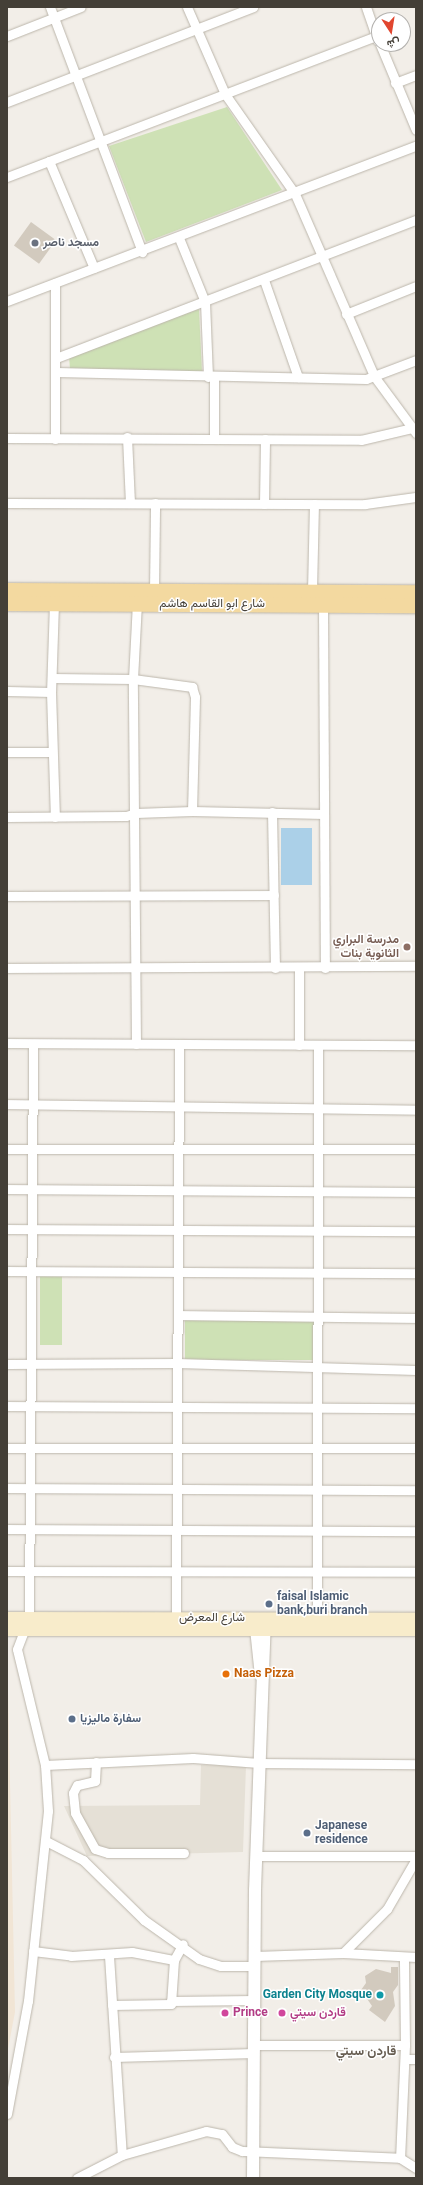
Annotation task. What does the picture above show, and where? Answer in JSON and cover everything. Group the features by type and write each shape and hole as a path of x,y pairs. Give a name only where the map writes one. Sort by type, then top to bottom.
{"main road":[{"name":"شارع ابو القاسم هاشم","path":"7,590 416,592"},
{"name":"شارع ابو القاسم هاشم","path":"7,603 416,605"},
{"name":"شارع المعرض","path":"7,1618 26,1623 176,1624 317,1624 416,1619"},
{"name":"شارع المعرض","path":"7,1629 26,1623"},
{"name":"شارع المعرض","path":"317,1624 416,1629"}],"street":[{"path":"50,7 53,18 103,141 142,252"},
{"path":"7,36 81,7"},
{"path":"7,438 55,439 214,437 361,440 414,431 374,376 295,194 225,94 187,7"},
{"path":"7,102 253,7"},
{"path":"366,7 371,21"},
{"path":"7,177 225,94 371,43"},
{"path":"382,52 416,130"},
{"path":"395,83 416,75"},
{"path":"7,301 179,238 416,146"},
{"path":"49,161 94,268"},
{"path":"56,358 264,280 416,220"},
{"path":"179,238 205,302 214,437"},
{"path":"264,280 298,377"},
{"path":"55,283 55,439"},
{"path":"346,314 416,286"},
{"path":"56,372 211,377 366,379 416,360"},
{"path":"127,437 130,503"},
{"path":"264,504 265,439"},
{"path":"7,503 365,504 416,497"},
{"path":"154,591 155,503"},
{"path":"312,591 314,504"},
{"path":"54,603 51,692 55,817"},
{"path":"136,1044 137,894 134,679 137,603"},
{"path":"323,604 325,968"},
{"path":"52,678 134,679 192,687 195,697 192,811"},
{"path":"7,692 51,692"},
{"path":"7,752 52,752"},
{"path":"7,817 126,816 136,813 192,811 324,814"},
{"path":"272,812 275,968"},
{"path":"7,896 137,894 274,895"},
{"path":"7,968 325,968 416,966"},
{"path":"298,1045 299,967"},
{"path":"7,1044 416,1045"},
{"path":"7,2114 33,1951 46,1841 45,1765 18,1654 26,1623 29,1571 33,1044"},
{"path":"176,1624 179,1044"},
{"path":"317,1624 318,1045"},
{"path":"7,1104 416,1110"},
{"path":"7,1149 416,1149"},
{"path":"7,1189 416,1192"},
{"path":"7,1229 318,1232 416,1231"},
{"path":"7,1271 318,1271 416,1274"},
{"path":"178,1315 318,1318 416,1318"},
{"path":"7,1364 318,1365 416,1370"},
{"path":"7,1406 416,1408"},
{"path":"7,1448 416,1448"},
{"path":"7,1488 416,1490"},
{"path":"7,1529 318,1532 416,1531"},
{"path":"7,1571 416,1572"},
{"path":"255,1890 259,1856 257,1820 261,1676 260,1624"},
{"path":"45,1765 211,1758 259,1763 416,1764"},
{"path":"96,1762 96,1781 77,1785 74,1793 75,1813 95,1849 108,1853 184,1852"},
{"path":"253,2178 255,1890 252,1856 257,1820"},
{"path":"46,1841 83,1860 144,1920 183,1944 210,1964 343,1953 404,1958 416,1957"},
{"path":"259,1856 416,1856"},
{"path":"343,1953 387,1909 416,1859"},
{"path":"112,2005 168,2006 171,2001 174,1960 183,1944"},
{"path":"33,1951 109,1956 132,1952 174,1960"},
{"path":"109,1956 114,2057 122,2155"},
{"path":"400,2158 405,2059 404,1958"},
{"path":"171,2001 254,2000"},
{"path":"114,2057 254,2049 405,2045"},
{"path":"405,2059 416,2059"},
{"path":"77,2178 122,2155 210,2131 224,2136 235,2149 253,2152 400,2158 416,2168"}],"shaded area":[{"path":"7,1642 15,2012 7,2054"},
{"path":"201,1765 246,1766 243,1852 87,1856 64,1806 200,1805"}],"green space":[{"path":"227,107 282,190 146,242 109,146"},
{"path":"199,309 202,372 70,370 69,355"},
{"path":"40,1275 62,1275 62,1345 40,1345"},
{"path":"185,1318 315,1318 315,1360 185,1360"}],"water":[{"path":"281,828 312,828 312,885 281,885"}],"building":[{"name":"مسجد ناصر","path":"31,222 56,240 39,264 14,245"},
{"name":"Garden City Mosque","path":"391,1967 398,1967 398,1985 393,1992 395,2006 385,2022 369,2010 372,2006 361,1990 366,1983 365,1976 376,1969 391,1973"}],"place":[{"name":"مسجد ناصر","path":"35,243"},
{"name":"مدرسة البراري الثانوية بنات","path":"407,947"},
{"name":"faisal Islamic bank,buri branch","path":"269,1604"},
{"name":"Naas Pizza","path":"226,1674"},
{"name":"سفارة ماليزيا","path":"72,1719"},
{"name":"Japanese residence","path":"307,1833"},
{"name":"Garden City Mosque","path":"380,1995"},
{"name":"Prince","path":"225,2013"},
{"name":"قاردن سيتي","path":"282,2013"}],"district":[{"name":"قاردن سيتي","path":"366,2051"}]}
